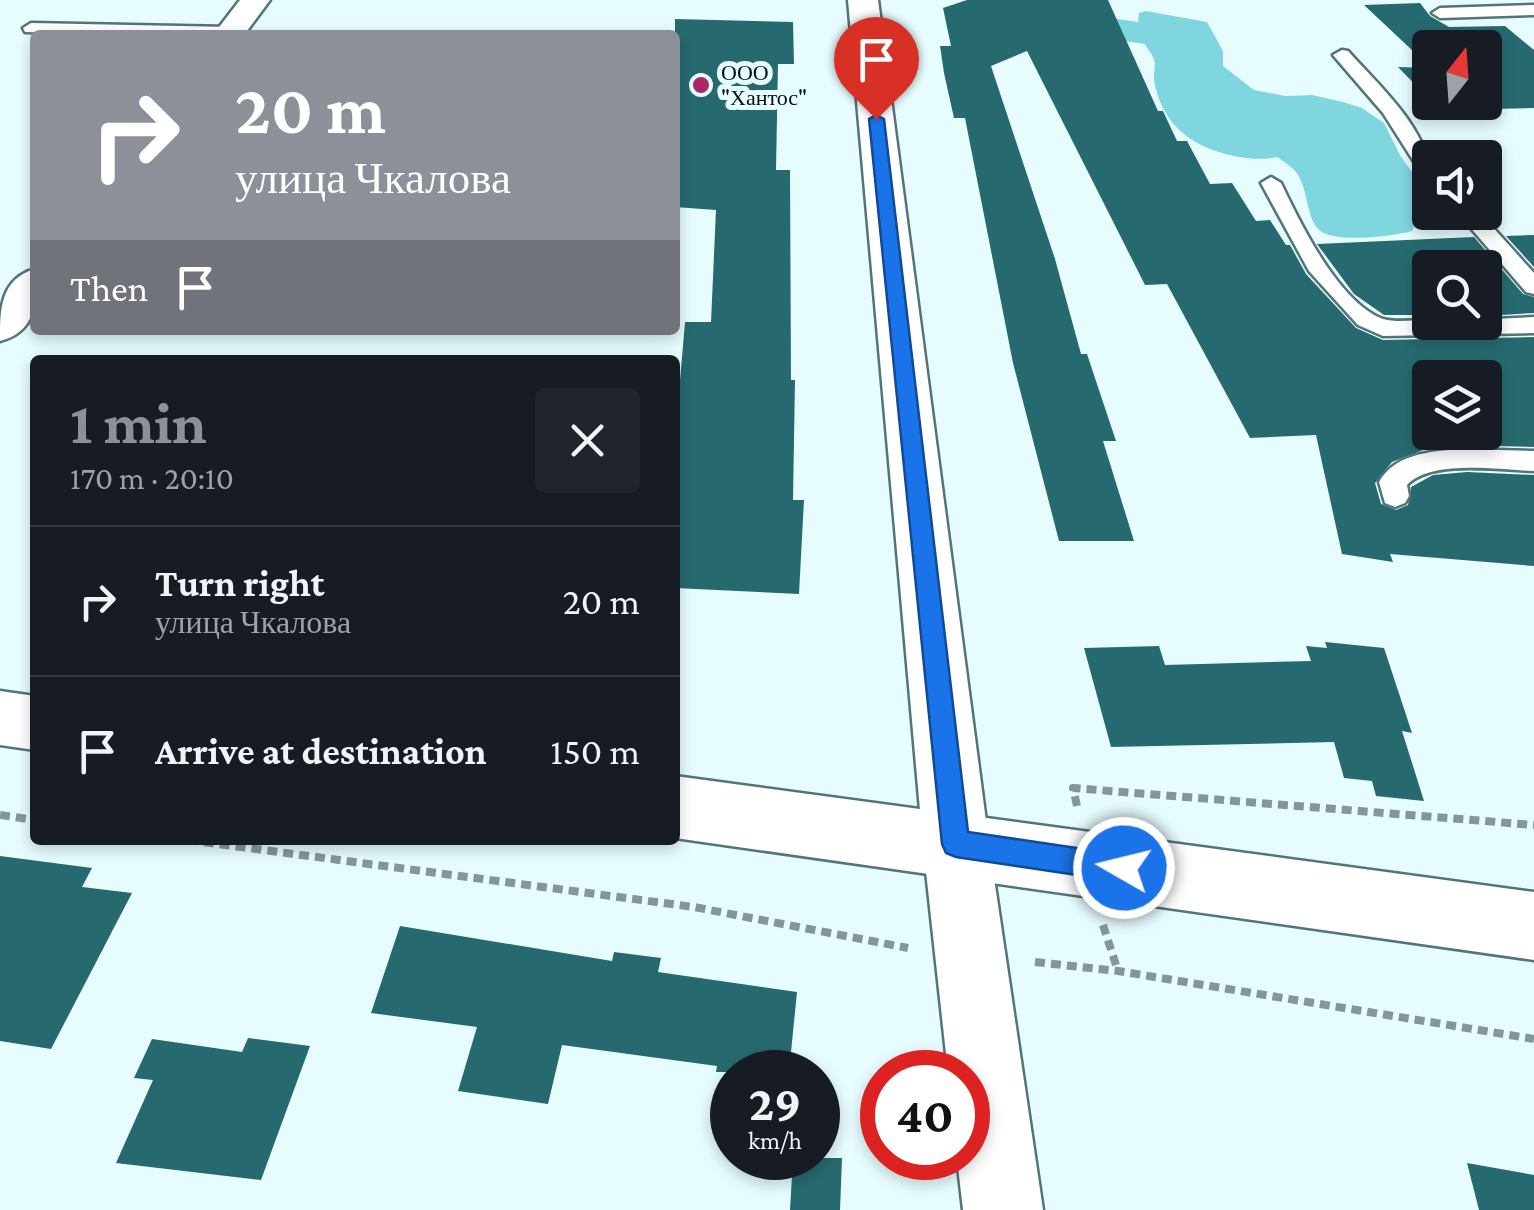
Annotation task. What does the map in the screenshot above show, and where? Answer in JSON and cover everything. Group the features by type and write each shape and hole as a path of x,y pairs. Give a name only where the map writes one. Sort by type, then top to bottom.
{"street":[{"path":"232,30 255,0"},
{"path":"864,0 956,844 1003,1210"},
{"path":"0,327 30,288"},
{"path":"0,718 30,721"},
{"path":"680,808 1534,926"}],"lane":[{"path":"1440,12 1534,10"},
{"path":"31,28 97,30"},
{"path":"1342,55 1390,110 1412,144"},
{"path":"1271,183 1300,236 1352,312 1366,323 1382,328 1534,325"},
{"path":"1482,230 1534,288"},
{"path":"1395,496 1393,482 1407,466 1428,461 1534,461"}],"path":[{"path":"1074,788 1534,825"},
{"path":"0,815 30,819"},
{"path":"226,845 694,907 904,948 1118,971 1534,1039"}],"shaded area":[{"path":"1139,13 1207,22 1223,51 1223,66 1254,90 1343,102 1362,108 1384,123 1412,172 1412,231 1350,238 1327,234 1315,225 1300,178 1277,157 1239,157 1204,146 1183,133 1161,105 1154,80 1154,60 1145,44 1096,37 1110,18 1138,22"}],"building":[{"path":"967,0 1108,0 1158,111 1163,111 1177,141 1187,141 1210,184 1232,183 1256,221 1270,220 1306,274 1356,328 1383,340 1534,337 1534,447 1502,446 1502,360 1412,360 1412,450 1423,450 1392,462 1375,483 1381,504 1396,510 1408,505 1411,487 1433,475 1534,475 1534,566 1390,554 1393,562 1342,554 1316,435 1250,438 1167,284 1145,285 1027,51 991,66 1055,259 1081,354 1087,354 1116,441 1103,441 1134,541 1059,541 1013,363 965,118 954,118 944,73 940,46 951,46 943,8"},
{"path":"1420,3 1430,16 1449,27 1505,26 1534,50 1534,108 1502,109 1502,30 1412,30 1412,50 1364,5"},
{"path":"675,19 793,22 794,64 778,64 776,170 790,170 791,380 795,380 793,500 804,500 799,594 680,588 680,380 685,322 711,322 716,210 680,207 680,30 675,30"},
{"path":"1398,67 1412,67 1412,81"},
{"path":"1534,235 1534,267 1506,236"},
{"path":"1474,237 1485,250 1412,250 1412,315 1384,315 1354,294 1317,244"},
{"path":"1502,270 1523,294 1534,297 1534,313 1502,315"},
{"path":"1325,642 1384,648 1412,733 1402,731 1424,801 1376,796 1372,781 1344,778 1334,742 1111,747 1084,648 1159,646 1165,665 1311,661 1306,646 1327,648"},
{"path":"0,856 92,868 82,887 132,893 51,1049 0,1041"},
{"path":"400,926 612,961 614,952 661,958 658,972 797,992 791,1050 710,1050 710,1065 562,1045 548,1104 458,1091 477,1027 371,1013"},
{"path":"248,1038 310,1046 261,1180 116,1163 153,1080 134,1078 152,1039 242,1052"},
{"path":"842,1158 840,1210 790,1210 792,1180 840,1180"},
{"path":"1467,1163 1534,1175 1534,1210 1479,1210"}],"place":[{"name":"ООО \"Хантос\"","path":"701,85"}],"route":[{"path":"876,119 956,844 1124,868"}]}
